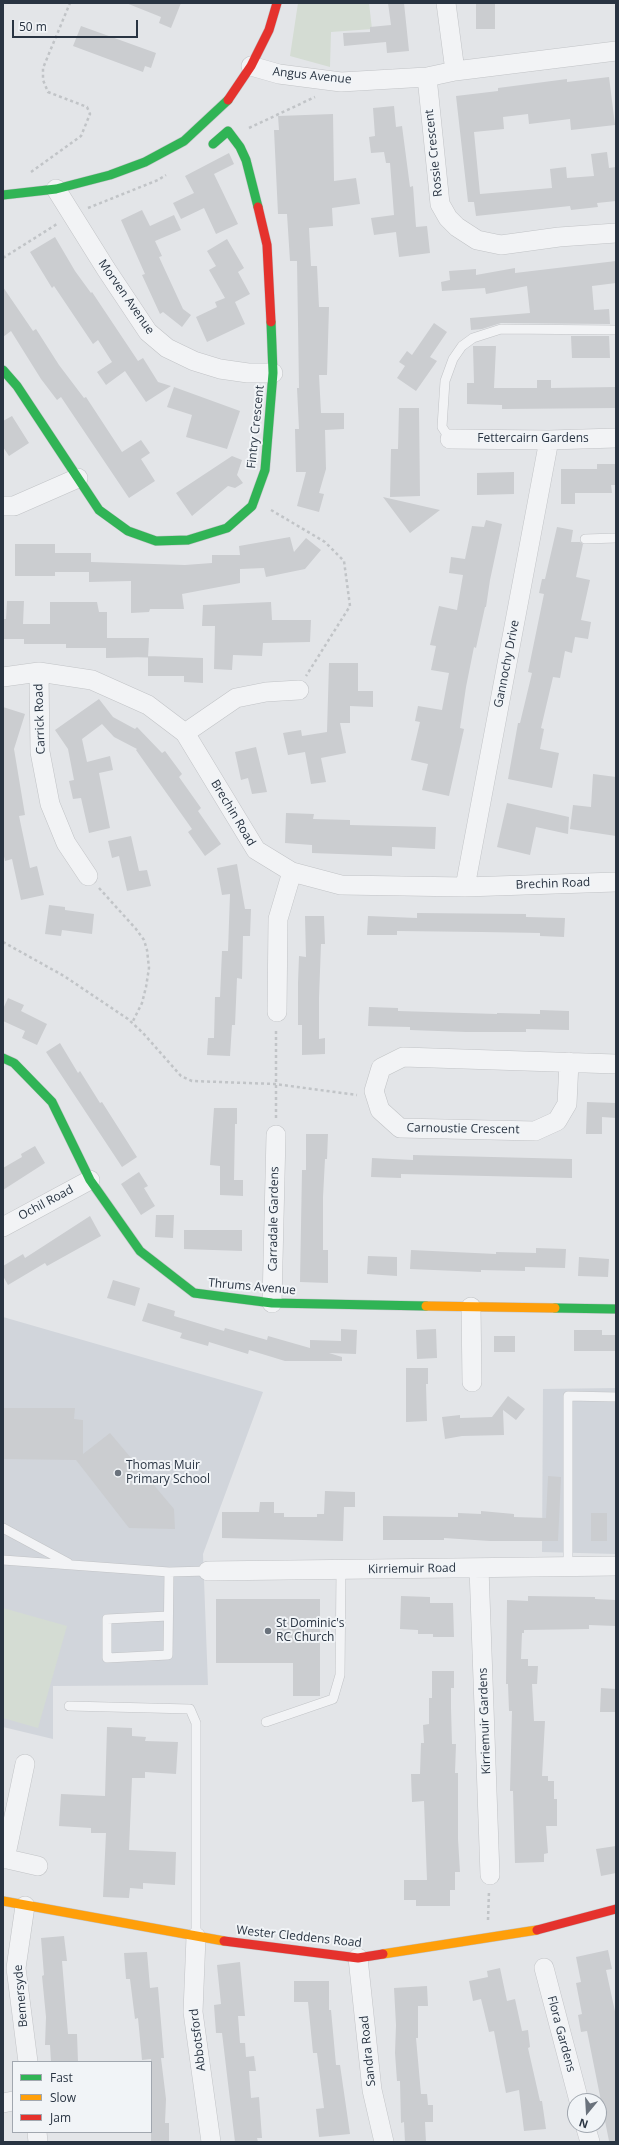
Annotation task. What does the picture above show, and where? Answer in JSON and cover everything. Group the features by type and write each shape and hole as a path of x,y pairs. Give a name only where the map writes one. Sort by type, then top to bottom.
{"street":[{"path":"3,195 56,188 110,175 145,162 184,141 224,104 251,66 269,30 277,3"},
{"path":"446,3 455,71"},
{"name":"Angus Avenue","path":"251,66 279,74 342,82 427,77 455,71 616,51"},
{"name":"Rossie Crescent","path":"427,77 440,204 448,218 457,227 477,240 501,245 559,236 616,233"},
{"path":"213,144 228,131 231,136"},
{"name":"Fintry Crescent","path":"3,370 17,386 100,510 128,532 156,541 188,540 227,528 252,506 265,470 273,373 267,245 246,160 231,136"},
{"name":"Morven Avenue","path":"56,188 148,332 167,348 194,361 220,369 248,373 273,373"},
{"name":"Fettercairn Gardens","path":"450,439 549,440 616,438"},
{"name":"Gannochy Drive","path":"465,887 549,440"},
{"path":"3,506 14,506 78,478"},
{"name":"Brechin Road","path":"3,677 39,672 92,680 148,704 185,733 256,850 292,872 342,884 465,887 616,882"},
{"name":"Carrick Road","path":"39,672 40,752 50,804 66,843 88,876"},
{"path":"185,733 236,698 266,692 299,690"},
{"path":"277,1012 278,919 292,872"},
{"path":"376,1097 374,1091 381,1068 404,1057 616,1064"},
{"name":"Thrums Avenue","path":"3,1058 14,1062 52,1102 90,1180 140,1251 194,1293 272,1303 616,1309"},
{"name":"Carnoustie Crescent","path":"376,1097 380,1110 400,1128 535,1131 557,1121 567,1104 569,1062"},
{"name":"Carradale Gardens","path":"272,1303 276,1135"},
{"name":"Ochil Road","path":"3,1227 90,1180"},
{"path":"471,1307 472,1382"},
{"name":"Kirriemuir Road","path":"208,1571 568,1568 616,1566"},
{"name":"Kirriemuir Gardens","path":"479,1568 490,1875"},
{"path":"25,1764 4,1859 38,1866"},
{"name":"Wester Cleddens Road","path":"3,1901 196,1937 358,1958 528,1932 616,1909"},
{"name":"Bemersyde","path":"25,1906 16,1968 28,2061"},
{"name":"Abbotsford","path":"196,1937 193,2012 211,2142"},
{"name":"Sandra Road","path":"358,1958 372,2090 384,2142"},
{"name":"Flora Gardens","path":"544,1968 577,2093"}],"lane":[{"path":"450,439 442,427 445,381 453,359 462,346 473,338 501,329 616,330"},
{"path":"585,538 616,538"},
{"path":"568,1568 568,1396 616,1397"},
{"path":"3,1528 71,1565"},
{"path":"3,1560 169,1572 208,1571"},
{"path":"266,1722 332,1698 340,1675 341,1570"},
{"path":"168,1616 107,1619 107,1658 168,1655 169,1572"},
{"path":"69,1706 190,1709 196,1723 196,1937"}],"path":[{"path":"25,173 32,172 80,136 90,114 87,107 48,92 43,80 43,68 70,3"},
{"path":"231,136 318,95"},
{"path":"3,258 72,214"},
{"path":"254,500 325,542 344,561 350,606 311,666 299,690"},
{"path":"88,876 136,929 144,940 147,950 149,968 146,987 142,1003 132,1023"},
{"path":"3,942 64,976 132,1023 181,1076 192,1081 275,1084 376,1097"},
{"path":"276,1135 275,1084 277,1012"},
{"path":"487,1938 490,1875"}],"shaded area":[{"path":"298,3 369,3 372,29 331,32 330,67 290,56"},
{"name":"Thomas Muir Primary School","path":"3,1317 263,1392 203,1554 208,1685 53,1686 53,1739 3,1727"},
{"path":"616,1388 616,1554 542,1552 543,1389"},
{"path":"3,1608 67,1626 38,1728 3,1718"}],"building":[{"path":"126,3 181,3 171,28 159,23 161,17"},
{"path":"388,3 404,3 409,51 387,53 386,42 344,46 343,33 370,32 370,27 391,25"},
{"path":"476,3 495,3 495,29 476,29"},
{"path":"81,26 156,53 151,68 145,66 143,72 73,46"},
{"path":"609,77 615,125 571,130 570,119 529,124 528,114 503,117 504,129 474,132 480,194 552,188 550,169 566,167 567,178 594,176 591,154 607,152 609,168 616,167 616,201 597,203 598,207 571,210 570,206 476,216 474,202 468,202 456,96 498,91 498,88 567,79 567,82"},
{"path":"394,106 396,127 402,126 410,187 413,186 416,227 427,226 430,253 399,257 396,232 374,235 371,218 394,215 390,163 386,163 384,152 371,153 369,137 375,136 373,108"},
{"path":"333,114 334,181 356,178 360,204 332,208 333,226 309,228 311,266 317,266 319,307 329,307 327,375 319,375 321,413 344,413 344,429 325,430 326,469 319,493 324,494 319,512 297,506 306,472 296,472 295,429 299,429 297,388 299,388 297,261 290,261 287,214 278,214 274,130 279,130 278,116"},
{"path":"229,153 234,164 214,174 238,224 216,234 204,208 181,219 173,203 194,193 185,176"},
{"path":"142,210 150,226 174,215 181,230 155,241 162,256 159,257 183,309 191,315 182,327 163,312 160,314 142,275 145,274 121,220"},
{"path":"55,237 75,271 91,293 92,292 138,361 143,358 158,382 171,386 146,402 125,371 106,385 97,372 112,362 98,340 93,344 54,286 52,288 30,252"},
{"path":"227,239 244,268 238,272 250,294 235,302 245,324 207,342 196,317 217,307 215,302 225,298 209,270 216,266 207,251"},
{"path":"616,261 616,283 592,286 594,310 609,309 610,324 501,323 482,329 471,330 470,318 530,313 527,286 486,294 485,288 442,291 441,282 450,280 449,271 476,269 476,275 515,268 515,273"},
{"path":"3,287 33,331 36,329 59,365 84,398 86,397 122,452 141,440 150,453 141,459 155,481 129,498 61,397 57,400 41,379 11,331 3,337"},
{"path":"434,323 447,332 430,357 437,361 416,391 397,378 405,366 399,362 407,351 412,355"},
{"path":"571,336 609,336 610,358 572,358"},
{"path":"473,346 496,346 494,388 537,388 537,380 551,380 551,388 616,387 616,408 502,409 502,405 467,404 467,383 474,383"},
{"path":"174,387 240,411 227,449 186,437 192,415 167,407"},
{"path":"399,408 419,408 420,496 390,497 391,449 398,449"},
{"path":"12,416 29,443 9,456 3,447 3,421"},
{"path":"232,456 242,460 237,475 243,483 235,488 228,486 192,516 176,493"},
{"path":"597,464 616,464 616,485 611,485 612,493 575,493 575,504 561,504 561,469 597,469"},
{"path":"514,472 514,494 477,495 477,473"},
{"path":"383,497 440,510 410,533"},
{"path":"486,520 502,524 486,607 476,648 474,647 466,687 460,728 464,729 449,796 422,790 428,764 411,760 420,722 415,721 418,706 442,710 449,673 431,670 436,646 430,645 439,606 457,610 463,575 449,573 451,557 465,559 472,526 484,527"},
{"path":"557,527 573,530 571,542 580,542 583,544 576,577 590,580 581,620 591,622 588,639 575,637 572,653 565,651 560,678 553,677 541,728 544,729 540,749 559,753 552,788 508,779 518,723 520,723 532,673 528,672 544,594 539,593 542,579 545,579"},
{"path":"290,537 294,552 306,538 321,550 305,569 266,577 264,568 240,569 240,583 182,594 184,609 150,609 149,612 131,613 131,581 89,582 89,572 55,572 55,576 15,576 15,544 55,544 55,553 91,553 91,562 185,565 212,563 212,555 240,555 239,546"},
{"path":"7,601 24,601 23,624 50,624 50,602 97,602 99,612 107,612 107,638 149,638 148,657 106,658 106,648 66,648 66,644 24,644 24,639 3,639 3,619 6,619"},
{"path":"271,602 272,620 311,620 310,642 263,643 262,656 233,655 232,670 214,669 215,626 202,626 203,605"},
{"path":"148,656 203,658 203,683 184,682 184,676 148,676"},
{"path":"329,663 358,663 358,691 373,691 373,707 350,706 350,723 340,723 346,753 321,758 326,782 311,784 305,752 288,755 283,733 301,730 302,736 327,732"},
{"path":"99,699 113,717 135,729 137,727 162,753 165,751 182,774 179,777 201,808 198,811 221,844 205,856 188,832 192,829 136,750 137,749 114,737 102,724 82,739 87,762 110,756 113,770 99,773 110,828 89,833 81,798 73,799 69,781 74,780 68,749 55,730"},
{"path":"3,707 25,714 14,749 25,815 19,816 30,868 37,866 44,895 21,900 12,859 5,861 3,852"},
{"path":"256,747 267,792 252,794 248,778 241,780 235,752"},
{"path":"593,774 616,777 616,836 570,829 573,805 591,807"},
{"path":"507,803 569,817 568,834 536,827 530,855 497,847"},
{"path":"286,813 314,814 313,819 350,820 350,825 436,827 435,849 392,847 392,856 312,853 312,845 285,843"},
{"path":"131,836 139,871 147,870 151,886 127,891 119,856 112,858 108,841"},
{"path":"237,864 245,909 251,909 250,936 243,936 242,979 237,978 235,1025 232,1025 230,1056 207,1055 208,1038 214,1038 215,997 220,997 222,951 228,951 230,894 222,895 217,868"},
{"path":"49,905 65,907 65,910 94,914 92,934 62,930 61,936 45,934"},
{"path":"417,913 526,914 526,917 565,918 564,937 540,936 540,933 397,931 397,935 367,935 368,916 417,918"},
{"path":"305,916 324,916 325,944 321,944 319,1039 325,1038 325,1054 302,1055 302,1025 298,1025 298,983 299,956 306,957"},
{"path":"8,998 24,1005 21,1011 47,1024 37,1045 22,1038 25,1031 3,1021 3,1009"},
{"path":"369,1007 398,1008 398,1011 497,1014 540,1014 540,1010 569,1011 569,1030 526,1029 526,1032 466,1032 410,1030 410,1027 368,1026"},
{"path":"60,1043 78,1073 80,1071 100,1103 102,1102 137,1157 122,1167 46,1052"},
{"path":"587,1102 616,1103 616,1118 602,1117 602,1134 586,1134"},
{"path":"214,1108 237,1108 237,1124 235,1124 234,1180 243,1180 243,1196 220,1195 220,1166 210,1165"},
{"path":"306,1134 328,1134 323,1197 323,1250 328,1250 328,1283 300,1282 302,1170 306,1170"},
{"path":"35,1146 45,1163 3,1190 3,1168 22,1157 21,1154"},
{"path":"413,1155 572,1159 572,1178 401,1174 401,1178 371,1177 372,1158 413,1160"},
{"path":"139,1172 148,1186 144,1188 155,1206 141,1215 121,1184"},
{"path":"156,1215 174,1215 173,1238 155,1237"},
{"path":"90,1216 101,1236 47,1266 45,1263 8,1285 3,1276 3,1266 23,1254 25,1258"},
{"path":"184,1230 242,1230 242,1251 184,1249"},
{"path":"536,1248 566,1249 565,1268 525,1267 525,1271 481,1270 481,1272 410,1269 411,1250 496,1254 496,1252 536,1253"},
{"path":"368,1256 397,1257 397,1276 367,1274"},
{"path":"579,1257 609,1259 608,1277 578,1276"},
{"path":"113,1280 140,1288 135,1306 107,1298"},
{"path":"148,1303 175,1311 174,1316 224,1331 225,1328 267,1340 268,1336 310,1348 310,1340 341,1341 341,1329 357,1330 356,1354 329,1353 342,1357 342,1361 285,1361 249,1350 248,1354 209,1342 208,1346 180,1338 182,1333 142,1321"},
{"path":"436,1329 437,1358 417,1359 416,1330"},
{"path":"574,1330 602,1330 602,1335 616,1335 616,1351 574,1351"},
{"path":"494,1336 515,1336 515,1352 494,1352"},
{"path":"406,1368 428,1368 428,1384 426,1384 427,1421 406,1422"},
{"path":"508,1396 525,1409 516,1420 503,1410 504,1435 462,1436 445,1439 442,1417 460,1415 460,1418 492,1417"},
{"path":"3,1408 75,1408 74,1419 83,1420 83,1454 110,1433 174,1509 175,1529 129,1528 76,1460 3,1459"},
{"path":"548,1476 561,1477 558,1541 490,1541 444,1538 444,1540 383,1540 383,1516 458,1517 458,1513 481,1514 481,1511 514,1514 514,1517 546,1518"},
{"path":"325,1491 355,1492 355,1507 344,1507 343,1541 222,1538 222,1512 259,1512 260,1502 274,1502 274,1513 284,1513 284,1517 317,1517 317,1514 324,1514"},
{"path":"591,1513 607,1513 607,1541 591,1541"},
{"path":"401,1596 430,1597 430,1603 453,1603 454,1637 433,1637 433,1634 418,1634 418,1630 400,1629"},
{"path":"528,1596 595,1597 595,1599 616,1600 616,1626 589,1625 589,1629 524,1630 524,1633 522,1633 521,1659 528,1659 528,1666 538,1666 537,1684 532,1684 534,1721 545,1721 542,1776 548,1776 548,1781 554,1781 554,1799 557,1799 557,1826 546,1826 548,1853 544,1854 544,1862 515,1863 513,1791 510,1791 512,1711 509,1711 508,1684 506,1684 507,1600 528,1601"},
{"name":"St Dominic's RC Church","path":"216,1599 320,1599 320,1696 293,1696 293,1663 216,1663"},
{"path":"432,1671 454,1671 454,1688 451,1688 452,1744 456,1744 455,1773 458,1773 458,1839 460,1872 455,1872 455,1890 450,1890 450,1906 416,1906 416,1900 404,1900 404,1880 427,1880 424,1801 412,1802 411,1774 420,1774 421,1743 424,1743 423,1725 429,1724 429,1698 432,1698"},
{"path":"601,1688 616,1689 616,1712 600,1712"},
{"path":"107,1727 132,1728 132,1736 146,1737 145,1741 178,1742 176,1774 145,1772 145,1778 132,1778 129,1850 176,1852 175,1885 143,1883 143,1889 130,1888 129,1898 103,1897 106,1833 91,1833 91,1828 59,1826 61,1794 105,1796"},
{"path":"616,1846 616,1873 601,1876 596,1849"},
{"path":"64,1936 67,1961 62,1961 68,2034 77,2034 78,2061 51,2061 50,2045 45,2045 46,2017 42,1976 44,1975 41,1938"},
{"path":"608,1950 612,1969 606,1970 616,2016 616,2141 609,2141 607,2131 607,2093 599,2093 587,2031 581,2032 578,2015 582,2014 576,1983 581,1982 576,1957"},
{"path":"147,1952 150,1988 158,1987 164,2058 161,2058 166,2099 165,2123 169,2123 169,2142 151,2142 152,2061 151,2059 142,2060 138,2018 135,2019 130,1979 126,1979 124,1953"},
{"path":"240,1962 245,2016 238,2016 240,2043 245,2043 246,2057 254,2056 256,2071 249,2071 251,2098 259,2097 262,2138 257,2138 258,2142 235,2142 222,2033 216,2033 214,2005 221,2004 217,1965"},
{"path":"500,1968 507,2001 515,1999 522,2031 528,2030 530,2047 528,2048 540,2101 542,2101 546,2129 524,2131 519,2090 506,2093 494,2031 489,2032 481,1999 473,2001 469,1981 488,1977 487,1971"},
{"path":"294,1981 329,1981 329,2010 331,2010 336,2065 340,2065 350,2134 319,2137 316,2109 324,2108 317,2053 313,2053 308,2002 294,2002"},
{"path":"427,1986 428,2006 418,2006 418,2038 416,2038 421,2094 427,2094 428,2105 433,2105 433,2122 425,2122 426,2142 405,2142 404,2122 401,2123 400,2081 397,2081 395,2053 396,2025 394,1988"}],"traffic: fast":[{"path":"3,195 56,189 110,175 145,162 184,141 228,100"},
{"path":"213,144 228,131 240,147 246,160 258,207"},
{"path":"3,370 17,386 99,510 128,531 156,541 188,540 227,528 252,506 265,470 273,373 271,322"},
{"path":"3,1058 14,1063 52,1102 90,1180 140,1251 194,1293 272,1303 426,1306"},
{"path":"555,1308 616,1309"}],"traffic: slow":[{"path":"426,1306 555,1308"},
{"path":"3,1901 224,1941"},
{"path":"383,1954 537,1930"}],"traffic: jam":[{"path":"228,100 251,66 269,30 277,3"},
{"path":"258,207 267,245 271,322"},
{"path":"537,1930 616,1909"},
{"path":"224,1941 358,1958 383,1954"}],"place":[{"name":"Thomas Muir Primary School","path":"118,1473"},
{"name":"St Dominic's RC Church","path":"268,1631"}]}
